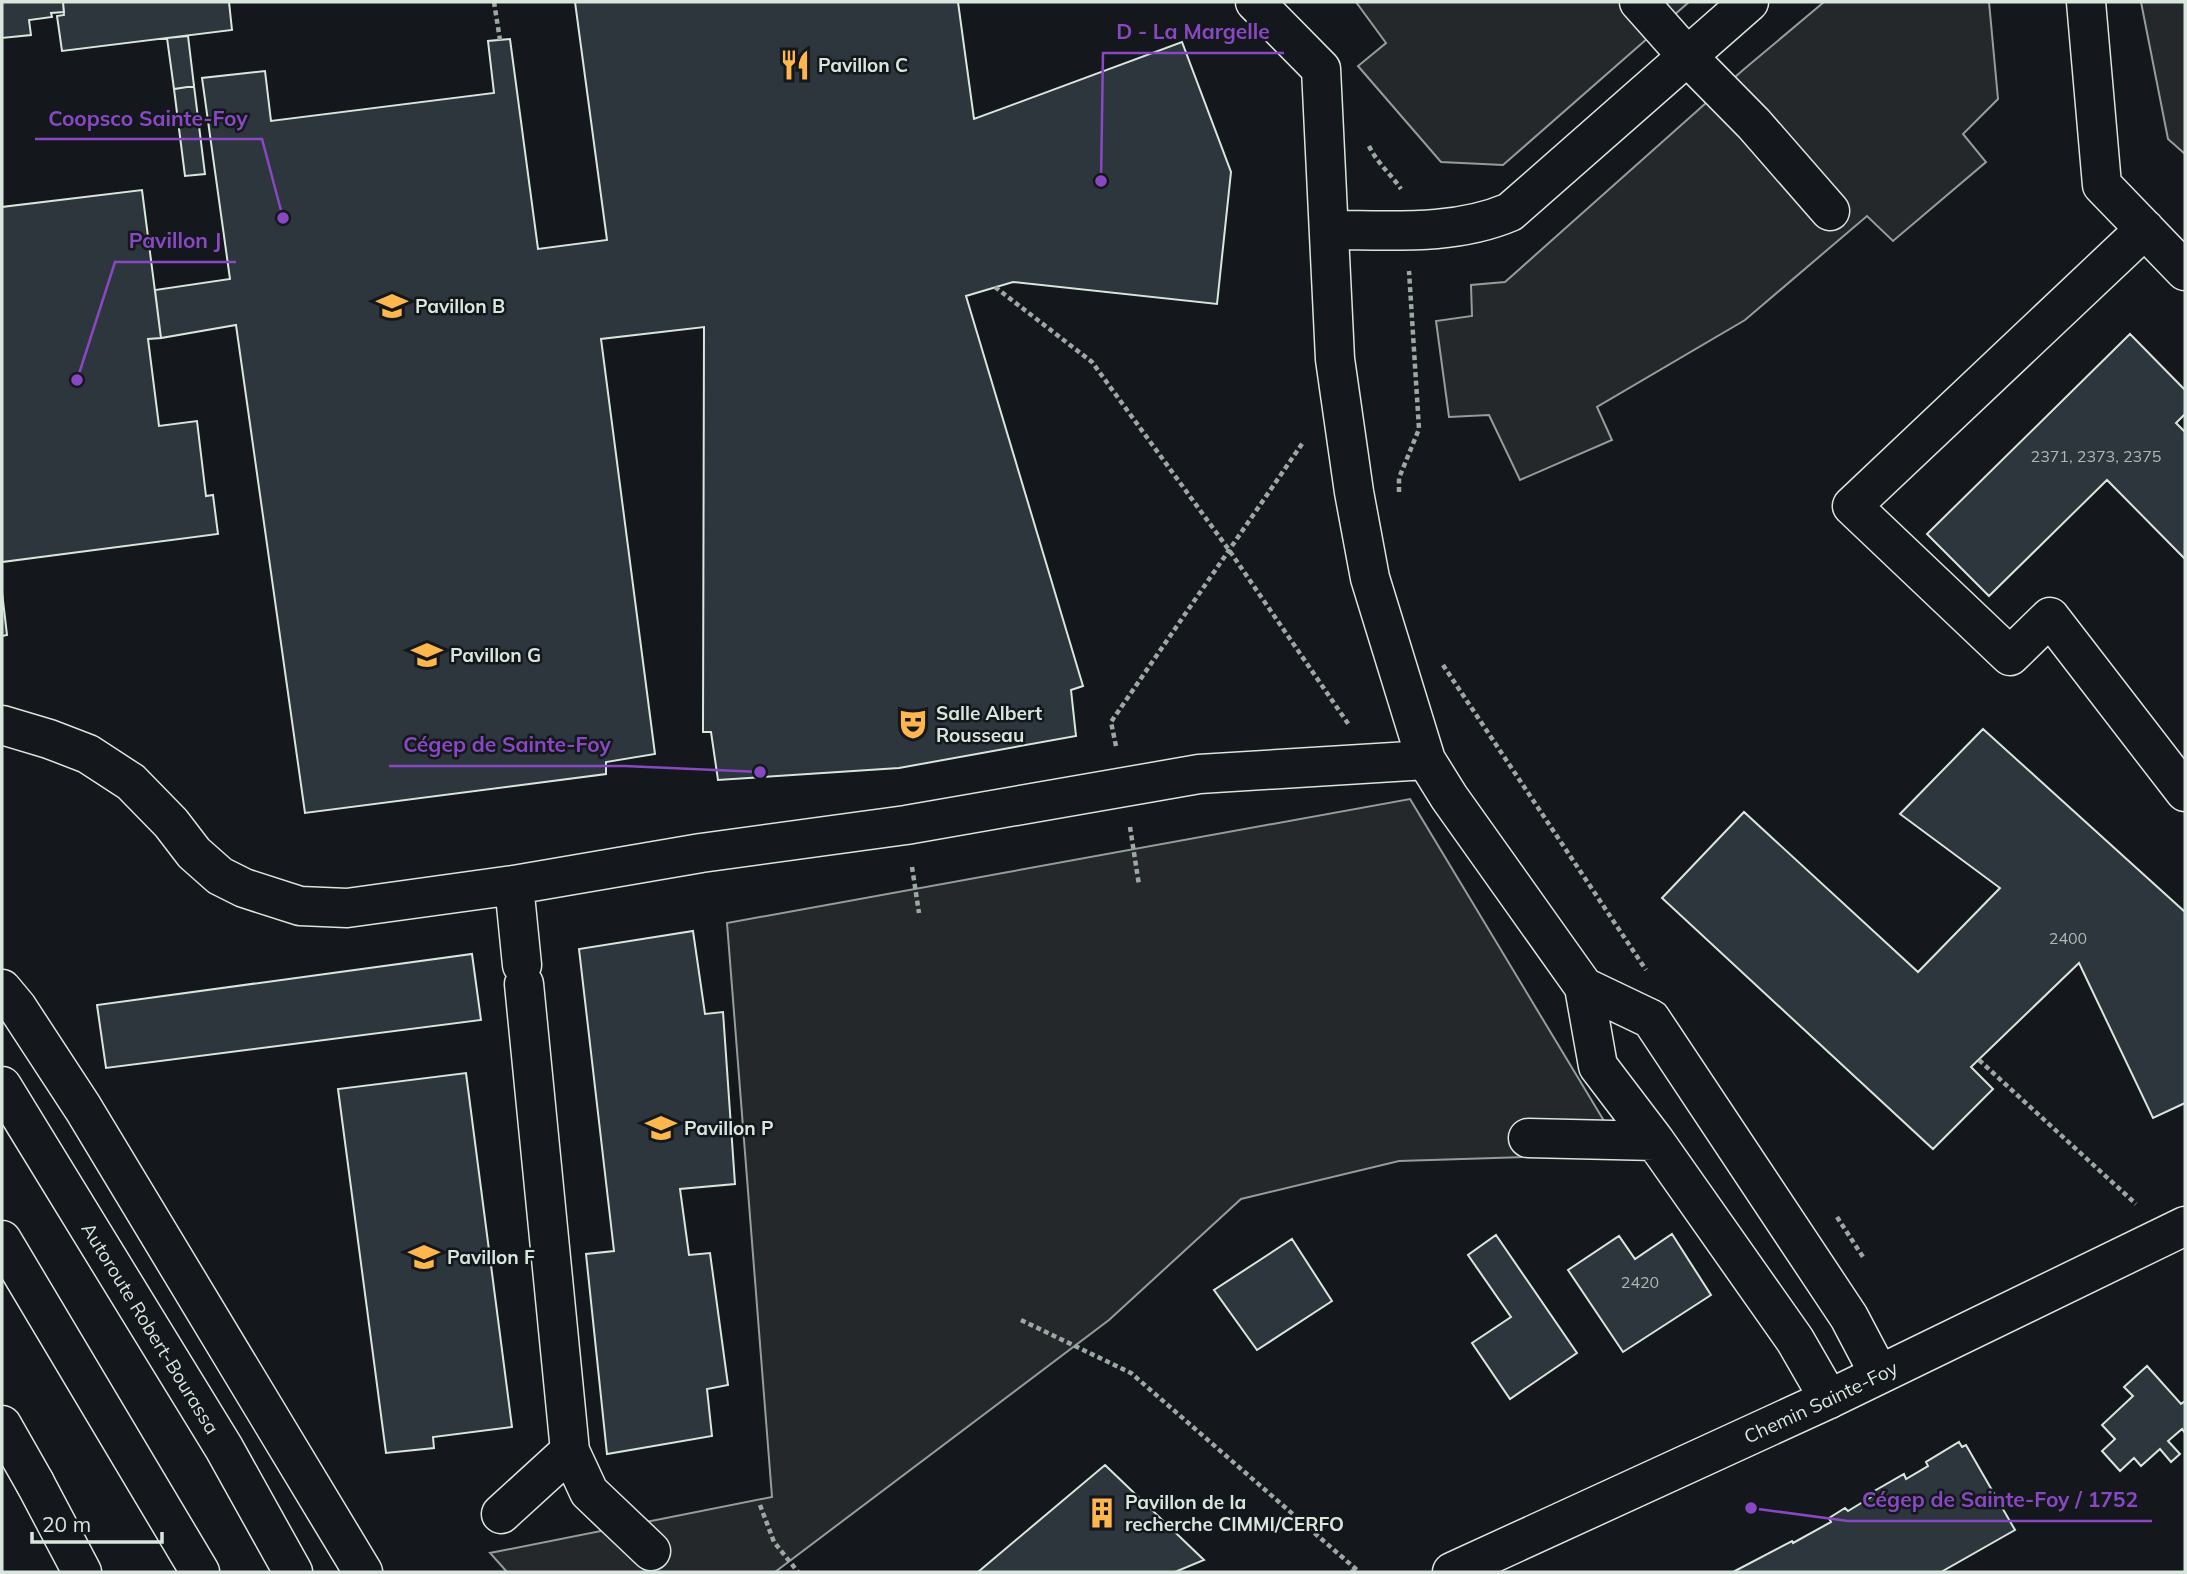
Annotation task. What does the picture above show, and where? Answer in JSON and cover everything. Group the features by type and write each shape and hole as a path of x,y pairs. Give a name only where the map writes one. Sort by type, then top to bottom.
{"main road":[{"path":"1255,2 1321,69 1335,359 1346,435 1370,578 1426,760 1449,797 1584,987 1598,1066 1655,1141 1795,1340 1829,1399"},
{"path":"1639,2 1687,56 1754,124 1830,211"},
{"path":"1329,230 1458,227 1487,222 1510,212 1749,2"},
{"path":"2086,2 2102,185 2185,271"},
{"path":"2145,229 1852,506 2010,656 2050,617 2185,792"},
{"path":"2,725 49,738 88,754 131,782 171,823 194,853 219,876 270,898 300,906 346,908 514,885 701,853 906,825 1199,774 1426,760"},
{"path":"514,885 570,1451 589,1492 651,1551"},
{"path":"1584,987 1651,1020 1849,1317 1879,1374"},
{"path":"2,989 17,1007 83,1108 363,1572"},
{"name":"Autoroute Robert-Bourassa","path":"2,1086 224,1448 293,1572"},
{"path":"1528,1138 1655,1141"},
{"name":"Chemin Sainte-Foy","path":"1452,1572 1829,1399 2177,1230"},
{"path":"2,1240 200,1572"},
{"path":"2,1425 82,1572"},
{"path":"501,1514 570,1451"}],"path":[{"path":"494,2 500,40"},
{"path":"1364,137 1376,159 1400,187 1404,198 1419,429 1399,478 1399,500"},
{"path":"995,287 1092,362 1229,550 1375,763"},
{"path":"1139,886 1111,722 1304,440 1346,435"},
{"path":"1440,660 1647,971"},
{"path":"1979,1060 2177,1230"},
{"path":"1835,1215 1863,1258"},
{"path":"1021,1320 1131,1374 1357,1570 1351,1572"},
{"path":"761,1505 774,1542 798,1572"}],"shaded area":[{"path":"1356,2 1689,2 1503,165 1441,162 1358,66 1386,43"},
{"path":"1824,2 1989,2 1998,99 1963,134 1986,162 1893,241 1867,216 1745,320 1597,407 1612,440 1520,480 1489,415 1449,417 1436,321 1472,316 1471,285 1505,282 1743,70"},
{"path":"2141,2 2185,2 2185,154 2168,139"},
{"path":"1410,799 1624,1154 1399,1161 1241,1199 1109,1320 775,1572 507,1572 490,1553 772,1497 727,923"}],"building":[{"path":"2,2 63,2 64,12 51,13 52,17 29,20 31,35 2,38"},
{"path":"63,2 229,2 232,30 62,51 57,16 64,15"},
{"path":"575,2 958,2 974,119 1182,42 1231,172 1217,304 1013,282 966,296 1083,686 1071,690 1076,736 899,768 718,780 711,732 703,732 704,327 601,339 655,754 606,762 606,774 305,813 236,325 161,338 155,290 230,279 202,78 265,71 271,121 494,93 488,41 510,39 538,249 607,240"},
{"path":"188,36 194,86 174,89 167,38"},
{"path":"194,86 205,174 185,176 174,89"},
{"path":"142,190 161,338 148,339 159,426 197,421 206,496 213,495 218,534 2,562 2,207"},
{"path":"2130,334 2185,390 2185,414 2176,423 2185,432 2185,559 2107,480 1989,596 1927,534"},
{"path":"2,592 7,635 2,636"},
{"path":"1983,729 2185,912 2185,1103 2153,1118 2079,963 1971,1067 1993,1089 1933,1149 1662,898 1744,812 1918,972 2000,888 1900,814"},
{"path":"693,931 705,1014 723,1012 735,1184 680,1189 689,1255 710,1253 728,1385 707,1389 712,1436 607,1454 586,1254 614,1251 579,949"},
{"path":"472,954 481,1020 106,1068 97,1005"},
{"path":"466,1073 512,1427 433,1437 434,1448 386,1453 338,1089"},
{"path":"1672,1234 1711,1295 1623,1352 1568,1270 1619,1236 1635,1259"},
{"path":"1496,1235 1577,1353 1510,1399 1472,1343 1511,1317 1468,1255"},
{"path":"1292,1239 1332,1301 1257,1350 1214,1290"},
{"path":"2147,1366 2181,1404 2185,1401 2185,1433 2182,1429 2168,1441 2180,1454 2171,1462 2160,1449 2141,1466 2134,1458 2120,1471 2102,1451 2115,1439 2102,1425 2133,1396 2124,1387"},
{"path":"1959,1442 1962,1447 1966,1445 2015,1530 1941,1572 1733,1572 1831,1522 1829,1518 1845,1508 1848,1511 1871,1497 1869,1494 1904,1474 1906,1479 1928,1466 1926,1462"},
{"name":"Pavillon de la recherche CIMMI/CERFO","path":"1105,1465 1204,1560 1175,1572 978,1572"}],"place":[{"name":"Pavillon C","path":"795,65"},
{"name":"D - La Margelle","path":"1101,181"},
{"name":"Coopsco Sainte-Foy","path":"283,218"},
{"name":"Pavillon B","path":"392,306"},
{"name":"Pavillon J","path":"77,380"},
{"name":"Pavillon G","path":"427,655"},
{"name":"Salle Albert Rousseau","path":"913,724"},
{"name":"Cégep de Sainte-Foy","path":"760,772"},
{"name":"Pavillon P","path":"661,1128"},
{"name":"Pavillon F","path":"424,1257"},
{"name":"Cégep de Sainte-Foy / 1752","path":"1751,1508"},
{"name":"Pavillon de la recherche CIMMI/CERFO","path":"1102,1513"}]}
